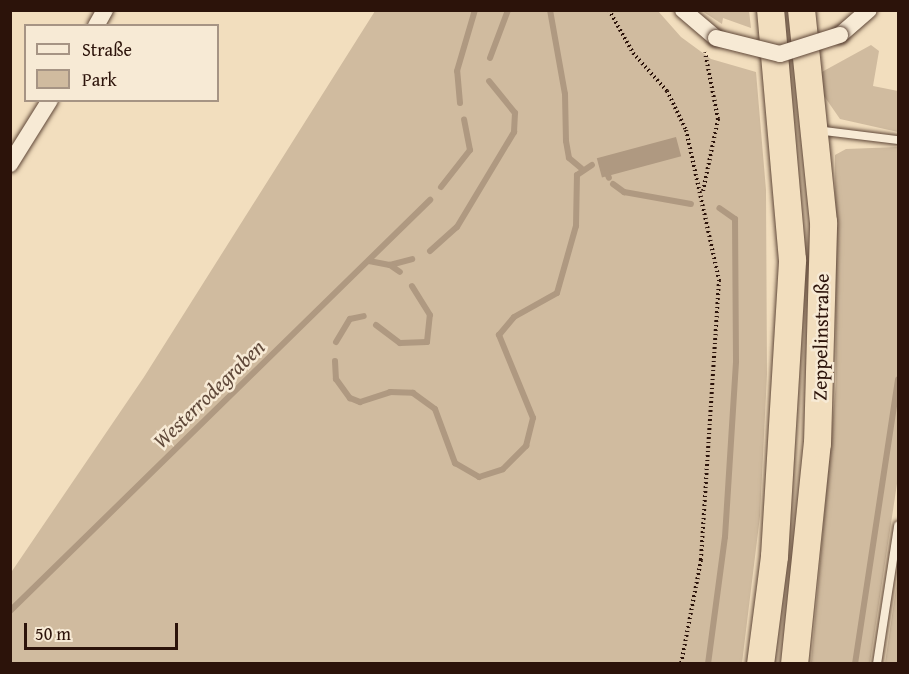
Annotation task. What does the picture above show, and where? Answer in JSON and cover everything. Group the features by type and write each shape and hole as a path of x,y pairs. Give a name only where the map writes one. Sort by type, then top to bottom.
{"highway":[{"name":"Zeppelinstraße","path":"760,663 774,556 792,260 770,10"},
{"name":"Zeppelinstraße","path":"794,663 817,443 823,222 801,10"}],"street":[{"path":"97,24 105,10"},
{"path":"684,10 716,38 780,54 840,35 869,10"},
{"path":"10,164 49,102"}],"lane":[{"path":"813,130 898,140"},
{"path":"877,663 898,526"}],"path":[{"path":"609,10 633,53 667,91 686,130 703,193 719,280 701,560 681,663"},
{"path":"703,193 718,119 706,64"}],"green space":[{"path":"375,11 658,11 681,37 711,59 756,72 766,190 767,374 760,516 742,663 11,663 10,574 144,377"},
{"path":"702,11 749,11 751,28 723,18 722,24"},
{"path":"871,45 879,51 873,86 898,91 898,132 840,119 822,93 820,73"},
{"path":"898,147 898,477 870,663 811,663 836,383 835,155 846,149"},
{"path":"898,575 898,663 885,663"}],"shaded area":[{"path":"676,137 681,156 602,178 597,158"}],"waterway":[{"name":"Westerrodegraben","path":"460,103 457,71 475,10"},
{"path":"490,58 508,10"},
{"path":"550,10 565,94 566,141 569,158 581,168"},
{"path":"430,251 457,227 514,132 515,113 489,81"},
{"name":"Westerrodegraben","path":"441,187 470,150 464,120"},
{"path":"335,361 336,379 350,398 360,402 390,392 413,393 435,409 455,463 479,477 503,469 526,446 533,418 499,335 514,317 557,293 576,226 577,175 592,165"},
{"path":"607,173 609,178"},
{"path":"613,184 624,192 691,204"},
{"name":"Westerrodegraben","path":"10,611 430,200"},
{"path":"708,664 725,537 736,361 735,219 719,208"},
{"path":"369,261 390,265 412,259"},
{"path":"390,265 400,272"},
{"path":"376,325 400,343 427,342 430,315 412,286"},
{"path":"336,342 350,319 364,316"},
{"path":"855,664 898,379"}]}
